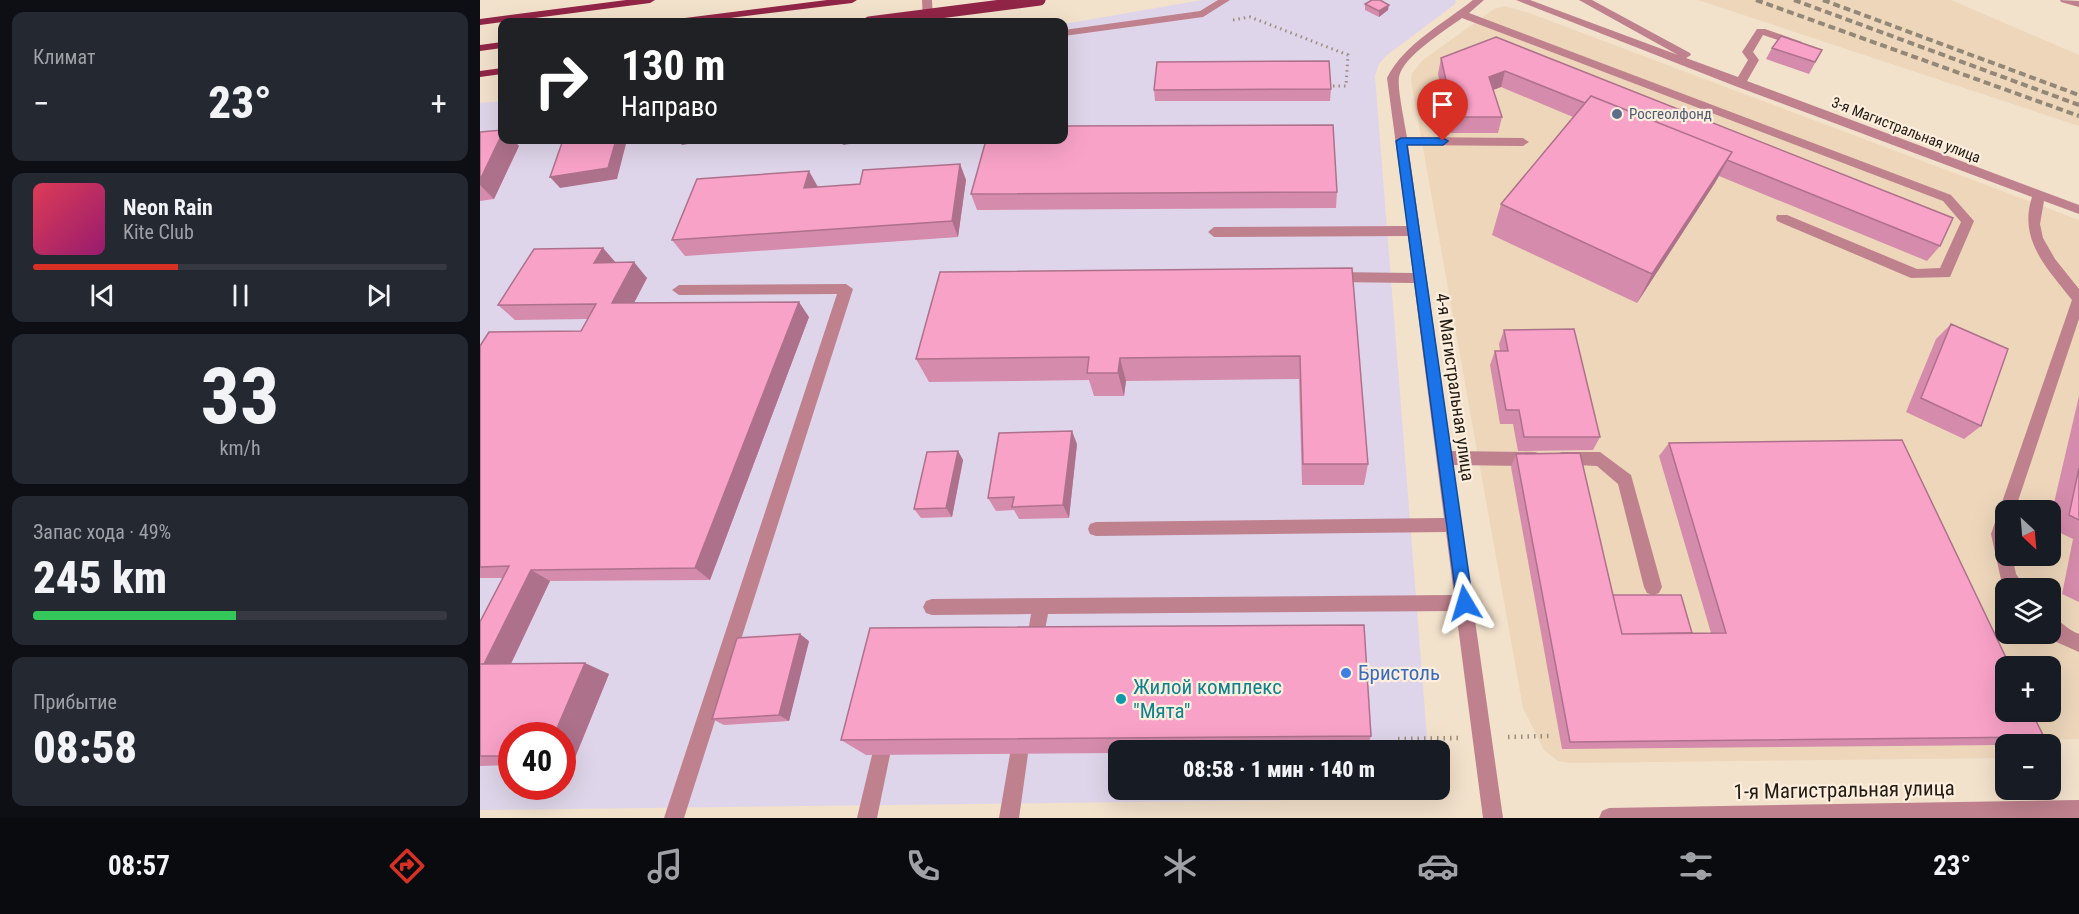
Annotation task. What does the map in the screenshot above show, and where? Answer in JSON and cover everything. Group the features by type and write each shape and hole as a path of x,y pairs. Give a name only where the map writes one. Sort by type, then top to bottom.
{"main road":[{"path":"511,18 650,0"},
{"path":"709,18 852,0"},
{"path":"900,18 1040,0"},
{"path":"480,22 498,20"},
{"path":"480,48 498,46"},
{"path":"480,74 498,72"}],"street":[{"path":"927,0 928,18"},
{"path":"1068,32 1203,14 1225,0"},
{"name":"4-я Магистральная улица","path":"1479,0 1409,53 1396,68 1393,90 1415,231 1493,818"},
{"name":"3-я Магистральная улица","path":"1521,0 1739,84 2079,210"},
{"name":"3-я Магистральная улица","path":"1584,0 1657,38 1722,77"},
{"path":"2065,0 2079,4"},
{"path":"1462,14 1947,198 1968,221 1945,273 1916,274 1782,218"},
{"path":"1739,84 1754,60 1747,51 1761,31 1811,48"},
{"path":"1401,141 1523,142"},
{"path":"2010,500 2078,298 2040,248 2032,223 2034,207 2039,196"},
{"path":"1214,232 1415,231"},
{"path":"1323,277 1421,278"},
{"path":"674,818 846,289 678,290"},
{"path":"1445,458 1600,459 1625,480 1653,587"},
{"path":"1096,529 1455,525"},
{"path":"932,607 1465,603"},
{"path":"1035,647 1041,606"},
{"path":"2061,635 2079,644"},
{"path":"1009,818 1019,754"},
{"path":"867,818 881,755"},
{"name":"1-я Магистральная улица","path":"1609,818 2079,810"}],"path":[{"path":"1227,20 1250,17 1348,55 1346,86 1329,86"}],"shaded area":[{"path":"1202,0 1456,0 1455,4 1387,55 1379,64 1375,76 1427,740 1108,740 1108,800 1293,800 480,810 480,103 498,101 498,144 1068,144 1068,23"},
{"path":"1698,0 1951,0 2079,55 2079,126"},
{"path":"1505,6 1529,13 2079,220 2079,739 2061,739 2061,734 1995,734 1995,758 1572,763 1558,761 1544,750 1523,708 1411,81 1412,73 1423,60 1494,9"}],"building":[{"path":"1372,0 1380,0 1389,5 1379,11 1365,4"},
{"path":"1781,36 1822,50 1815,62 1772,48"},
{"path":"1496,37 1953,218 1940,246 1727,160 1732,152 1591,96 1585,103 1505,71 1489,77 1502,117 1454,117 1441,58"},
{"path":"1329,61 1331,89 1154,90 1157,62"},
{"path":"1591,96 1732,152 1652,274 1501,204"},
{"path":"1333,125 1337,192 971,194 985,144 1068,144 1068,126"},
{"path":"498,130 498,142 480,180 480,132"},
{"path":"562,144 615,144 608,168 550,177"},
{"path":"960,164 952,221 672,240 697,179 809,171 804,188 860,184 863,170"},
{"path":"603,248 594,263 634,262 612,303 799,302 695,568 531,570 484,664 480,664 480,622 509,566 480,567 480,346 489,332 581,331 596,304 498,305 534,249"},
{"path":"1352,268 1368,464 1303,464 1300,356 1120,358 1118,373 1087,373 1089,357 916,359 940,272"},
{"path":"1951,324 2008,349 1981,426 1921,398"},
{"path":"1574,329 1600,437 1524,437 1519,410 1506,410 1495,351 1508,351 1504,330"},
{"path":"1072,431 1063,505 1012,507 1014,497 988,498 999,433"},
{"path":"1902,440 1995,635 1995,644 1999,644 2005,656 1995,656 1995,722 2036,722 2042,734 1995,734 1995,738 1570,742 1516,454 1580,453 1622,634 1726,633 1669,443"},
{"path":"958,451 946,508 914,509 927,452"},
{"path":"2079,468 2079,520 2069,515"},
{"path":"1613,595 1681,595 1692,633 1622,634"},
{"name":"Жилой комплекс \"Мята\"","path":"1364,625 1371,736 841,740 870,628"},
{"path":"800,634 779,715 712,719 737,638"},
{"path":"585,663 560,722 498,722 498,756 480,756 480,664"}],"railway":[{"path":"1756,0 2079,116"},
{"path":"1794,0 2079,105"},
{"path":"1823,0 2079,95"}],"place":[{"name":"Росгеолфонд","path":"1617,114"},
{"name":"Бристоль","path":"1346,673"},
{"name":"Жилой комплекс \"Мята\"","path":"1121,699"}],"route":[{"path":"1443,141 1401,141 1465,603"}]}
